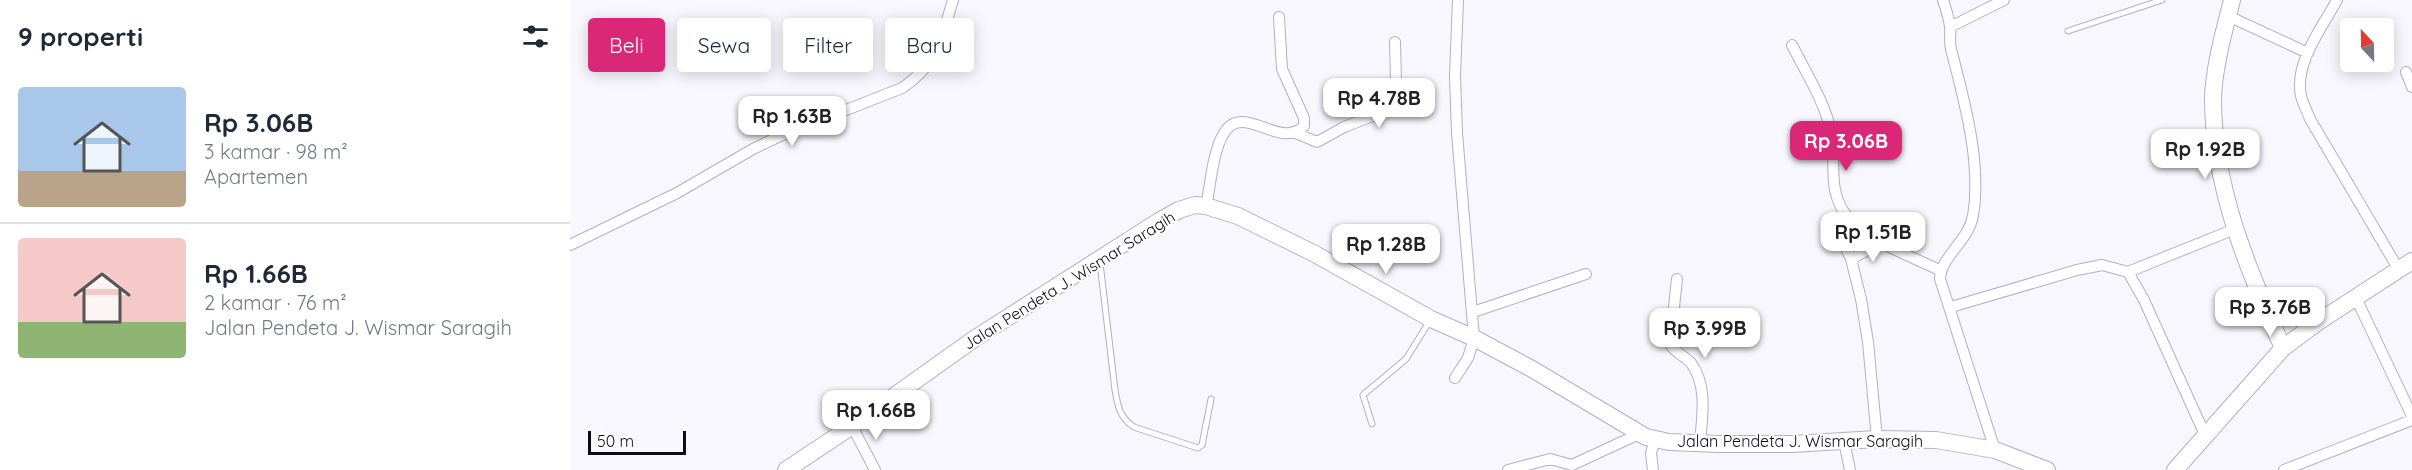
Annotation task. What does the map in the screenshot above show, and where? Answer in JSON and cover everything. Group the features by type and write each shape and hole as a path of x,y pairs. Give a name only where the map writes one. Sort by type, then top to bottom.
{"street":[{"path":"570,245 677,193 780,136 902,88 919,77 931,62 941,44 953,0"},
{"path":"1455,378 1468,358 1474,338 1456,133 1455,76 1458,0"},
{"path":"1943,0 1950,27 1950,47 1967,110 1975,197 1970,227 1965,239 1948,259 1941,271 1940,279 1951,307 1995,450"},
{"path":"1950,27 2004,0"},
{"path":"2175,470 2283,348 2318,322 2409,264 2310,119 2301,97 2300,81 2308,53 2337,0"},
{"path":"2283,348 2235,229 2218,157 2213,98 2216,71 2230,8 2308,53"},
{"path":"1206,206 1218,147 1224,133 1231,125 1245,122 1284,134 1304,126 1304,118 1282,69 1279,17"},
{"path":"1293,132 1317,142 1344,127 1383,112 1394,96 1395,42"},
{"path":"1792,45 1827,116 1832,134 1832,181 1844,213 1858,226 1882,242 1941,271"},
{"path":"2406,72 2412,87"},
{"name":"Jalan Pendeta J. Wismar Saragih","path":"786,470 974,339 1099,258 1179,210 1195,206 1206,206 1238,216 1306,250 1431,319 1474,338 1532,369 1647,436 1700,443 1792,444 1877,439 1936,440 1995,450 2047,470"},
{"path":"1844,213 1836,223 1851,259 1861,299 1868,342 1877,439"},
{"path":"1951,307 2085,268 2102,265 2128,272 2235,229"},
{"path":"1851,259 1882,242"},
{"path":"2128,272 2144,300 2205,435"},
{"path":"1473,312 1586,274"},
{"path":"1677,279 1670,344 1694,367 1700,384 1704,400 1700,443"},
{"path":"2284,470 2412,418 2356,298"},
{"path":"852,426 875,470"},
{"path":"1508,470 1550,459 1572,465 1647,436 1653,470"},
{"path":"1844,441 1850,470"}],"lane":[{"path":"2068,31 2162,0"},
{"path":"1099,258 1118,410 1125,421 1134,427 1198,448 1202,445 1211,399"},
{"path":"1372,424 1363,395 1406,359 1431,319"}]}
